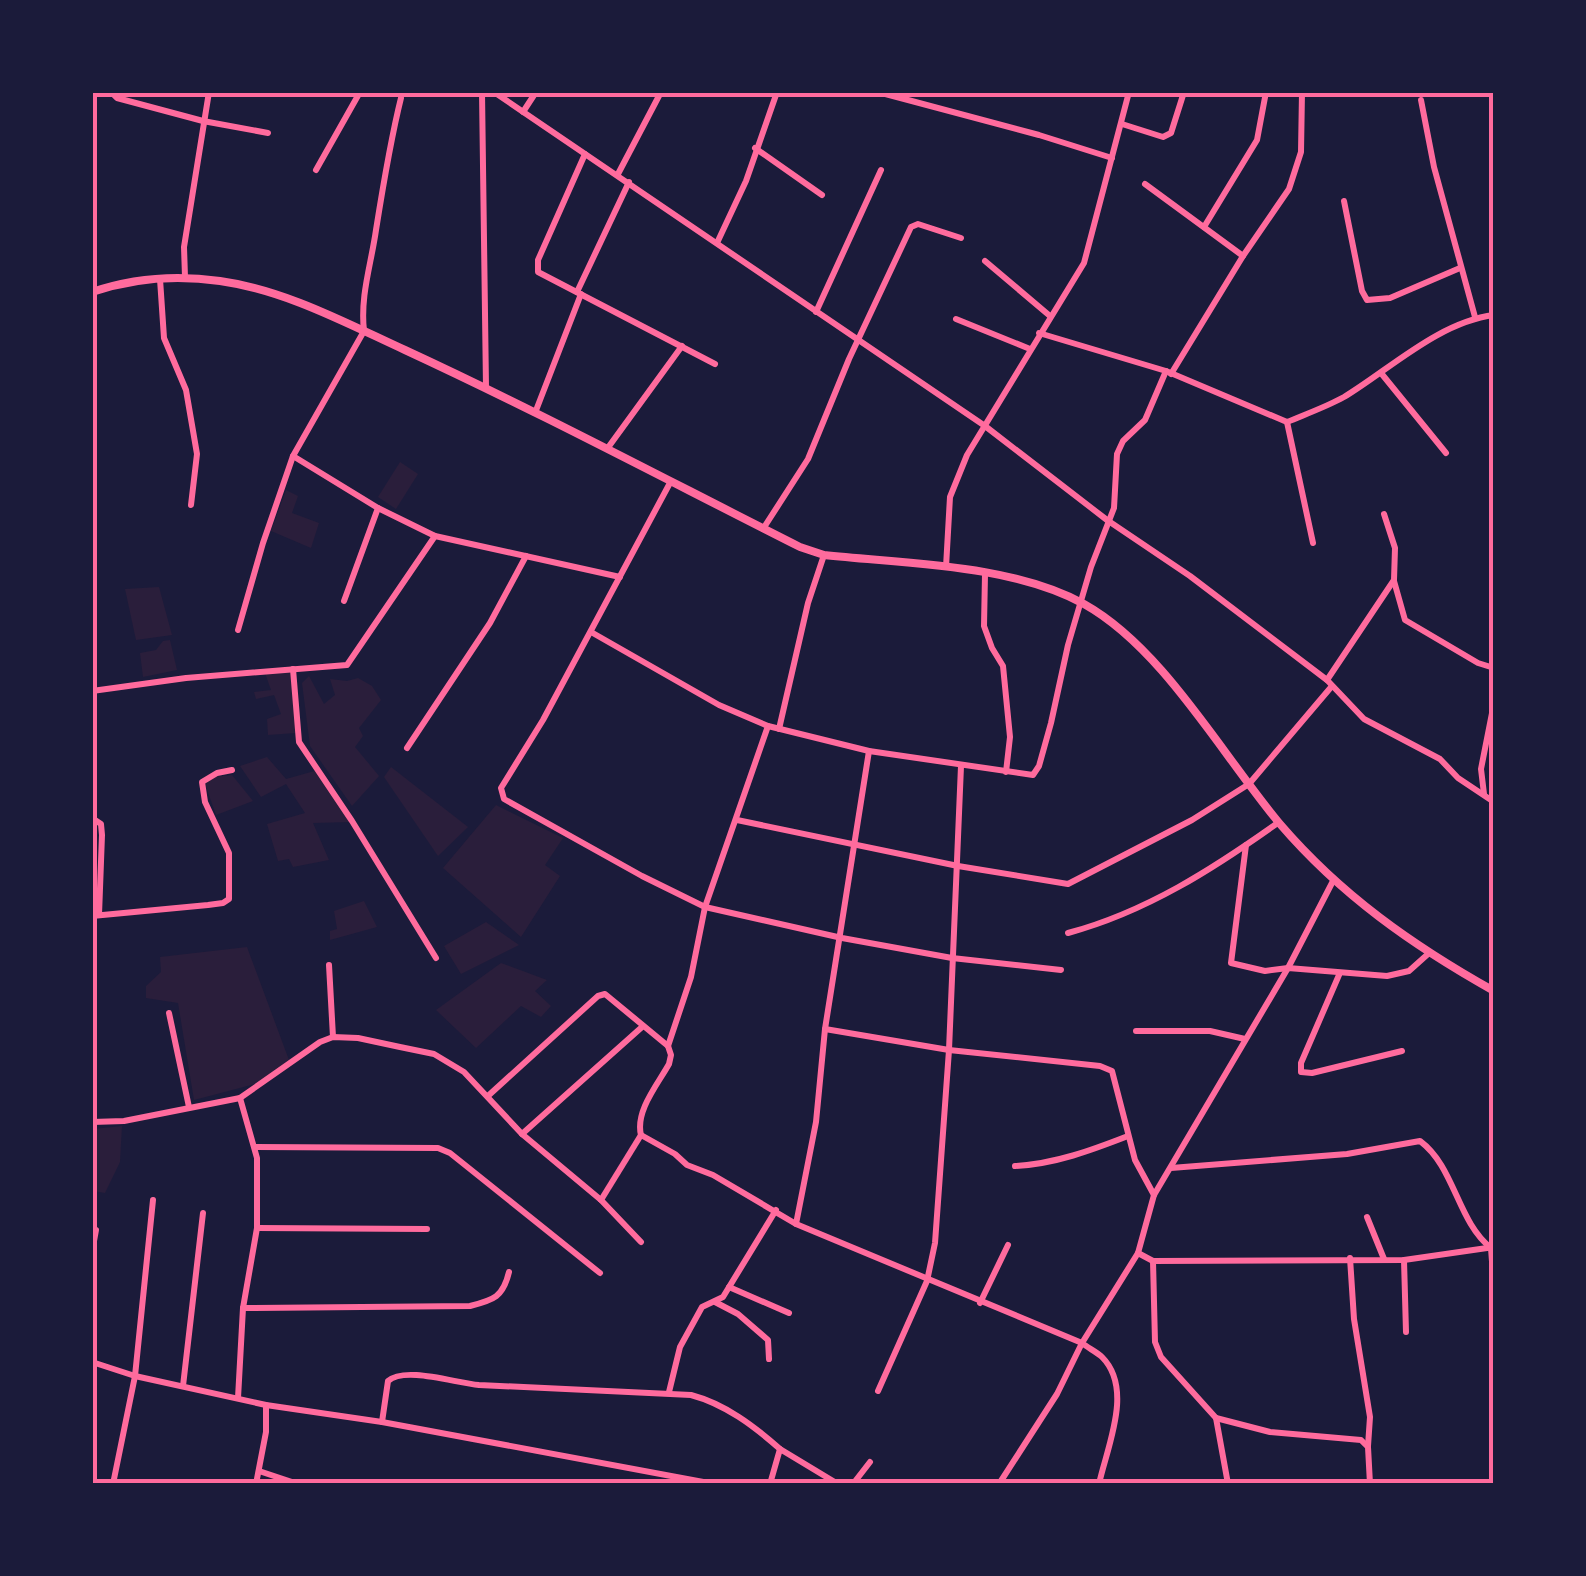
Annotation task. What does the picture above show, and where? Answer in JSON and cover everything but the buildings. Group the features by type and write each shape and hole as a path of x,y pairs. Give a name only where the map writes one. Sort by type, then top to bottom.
{"street":[{"path":"111,92 117,98 203,121 268,132"},
{"path":"185,278 184,247 209,92"},
{"path":"316,170 360,92"},
{"path":"482,92 486,388"},
{"path":"494,92 985,426 1330,683 1364,719 1422,748 1494,802"},
{"path":"522,112 536,92"},
{"path":"618,174 661,92"},
{"path":"717,243 746,181 777,92"},
{"path":"878,92 1112,158"},
{"path":"946,568 950,498 967,455 1084,264 1129,92"},
{"path":"1122,124 1164,137 1171,133 1184,92"},
{"path":"1204,227 1257,140 1266,92"},
{"path":"591,632 718,705 768,726 869,751 1033,775 1060,690 1068,645 1114,508 1117,454 1123,441 1145,420 1169,372 1289,189 1301,152 1302,92"},
{"path":"238,630 293,456 364,332 361,310 366,278 390,140 402,98"},
{"path":"1421,100 1426,134 1476,317"},
{"path":"756,148 822,195"},
{"path":"584,154 536,266 538,272 714,364"},
{"path":"816,312 880,170"},
{"path":"535,413 579,293 629,182"},
{"path":"1145,184 1243,256"},
{"path":"1344,201 1362,292 1368,300 1390,298 1460,268"},
{"path":"763,528 808,458 912,227 918,224 960,238"},
{"path":"985,261 1050,316"},
{"path":"92,292 134,281 185,278 224,281 292,300 486,388 824,555 984,574 1046,588 1082,604 1109,620 1155,664 1278,822 1332,881 1428,954 1494,991"},
{"path":"160,279 164,338 186,390 198,454 191,505"},
{"path":"1039,332 1169,372 1287,422 1339,400 1442,334 1476,317 1494,315"},
{"path":"956,318 1030,349"},
{"path":"607,450 682,346"},
{"path":"1381,373 1446,452"},
{"path":"1287,422 1313,543"},
{"path":"293,456 378,508 435,536 620,578"},
{"path":"671,481 591,632 501,788 504,799 706,907 952,958 1062,970"},
{"path":"344,601 378,508"},
{"path":"1384,514 1395,548 1394,580 1405,620 1478,663 1494,668"},
{"path":"92,691 186,678 347,666 435,536"},
{"path":"779,729 808,603 824,555"},
{"path":"406,748 490,623 526,556"},
{"path":"984,574 984,626 1003,666 1010,738 1006,772"},
{"path":"736,820 958,866 1068,884 1192,820 1249,784 1330,683 1394,580"},
{"path":"293,670 299,742 436,958"},
{"path":"1484,796 1481,769 1494,703"},
{"path":"668,1046 691,978 706,907 768,726"},
{"path":"796,1224 816,1122 825,1030 869,751"},
{"path":"878,1390 927,1281 941,1188 961,766"},
{"path":"92,818 101,824 102,835 96,915 223,903 229,898 229,854 205,802 202,782 216,773 232,770"},
{"path":"1068,934 1112,922 1200,876 1278,822"},
{"path":"1246,846 1231,962 1265,971 1288,968 1387,976 1409,971 1428,954"},
{"path":"1000,1484 1138,1253 1154,1194 1288,968 1332,881"},
{"path":"329,965 333,1037"},
{"path":"1339,974 1301,1062 1301,1072 1312,1073 1402,1051"},
{"path":"489,1095 598,996 612,997 668,1046 671,1055 641,1114 641,1134 686,1165 713,1175 796,1224 1082,1344 1104,1358 1118,1394 1099,1484"},
{"path":"169,1013 189,1106"},
{"path":"522,1134 642,1027"},
{"path":"825,1030 949,1050 1100,1066 1112,1071 1143,1180 1154,1194"},
{"path":"1136,1031 1210,1031 1245,1039"},
{"path":"92,1122 124,1121 240,1098 333,1037 358,1038 434,1054 464,1072 522,1134 601,1200 641,1242"},
{"path":"238,1398 242,1308 257,1228 256,1147 240,1098"},
{"path":"601,1200 641,1134"},
{"path":"1015,1166 1036,1165 1086,1152 1128,1136"},
{"path":"1170,1168 1348,1154 1420,1140 1441,1166 1480,1239 1492,1248"},
{"path":"256,1147 438,1148 450,1153 600,1273"},
{"path":"113,1484 135,1376 153,1200"},
{"path":"670,1392 680,1348 702,1307 723,1297 776,1210"},
{"path":"183,1386 202,1214"},
{"path":"1368,1217 1384,1260"},
{"path":"257,1228 427,1228"},
{"path":"92,1252 96,1230"},
{"path":"980,1302 1008,1244"},
{"path":"1138,1253 1153,1261 1404,1260 1492,1248"},
{"path":"1492,1248 1494,1289"},
{"path":"1350,1258 1354,1319 1370,1417 1370,1484"},
{"path":"1404,1260 1406,1332"},
{"path":"1153,1261 1155,1342 1161,1357 1216,1418 1228,1484"},
{"path":"242,1308 470,1306 495,1300 505,1289 510,1272"},
{"path":"728,1287 789,1313"},
{"path":"714,1301 762,1332 768,1340 769,1358"},
{"path":"92,1362 135,1376 266,1405 382,1422 714,1484"},
{"path":"382,1422 388,1381 395,1374 479,1385 670,1392 713,1401 838,1484"},
{"path":"256,1484 266,1432 266,1405"},
{"path":"1216,1418 1270,1432 1350,1436 1368,1447"},
{"path":"770,1484 780,1449"},
{"path":"853,1484 870,1462"},
{"path":"259,1471 298,1484"}],"shaded area":[{"path":"400,462 418,474 396,509 378,497"},
{"path":"286,490 298,496 292,513 319,523 311,548 271,531"},
{"path":"159,587 172,635 136,640 125,589"},
{"path":"170,640 177,670 143,677 140,653 156,650 163,641"},
{"path":"291,672 296,733 268,735 267,719 281,714 274,695 256,699 254,692 271,690 265,673"},
{"path":"309,676 324,704 335,695 330,679 358,678 372,686 381,700 359,728 363,736 355,747 379,776 352,806 310,746 302,683"},
{"path":"267,757 286,779 318,770 352,822 313,823 329,860 293,867 289,859 278,861 267,824 305,813 286,784 261,797 240,766"},
{"path":"391,767 468,827 438,856 384,777"},
{"path":"232,775 253,801 216,815 205,784 213,777"},
{"path":"496,805 563,838 545,865 560,876 521,937 443,868"},
{"path":"364,901 377,927 330,940 330,931 337,929 334,911"},
{"path":"486,922 519,945 461,974 444,946"},
{"path":"247,947 289,1060 255,1084 194,1100 178,1003 146,998 146,986 161,972 160,957"},
{"path":"501,963 547,980 535,991 551,1006 541,1017 521,1006 476,1048 436,1010"},
{"path":"122,1126 120,1162 105,1193 93,1191 93,1129"}]}
